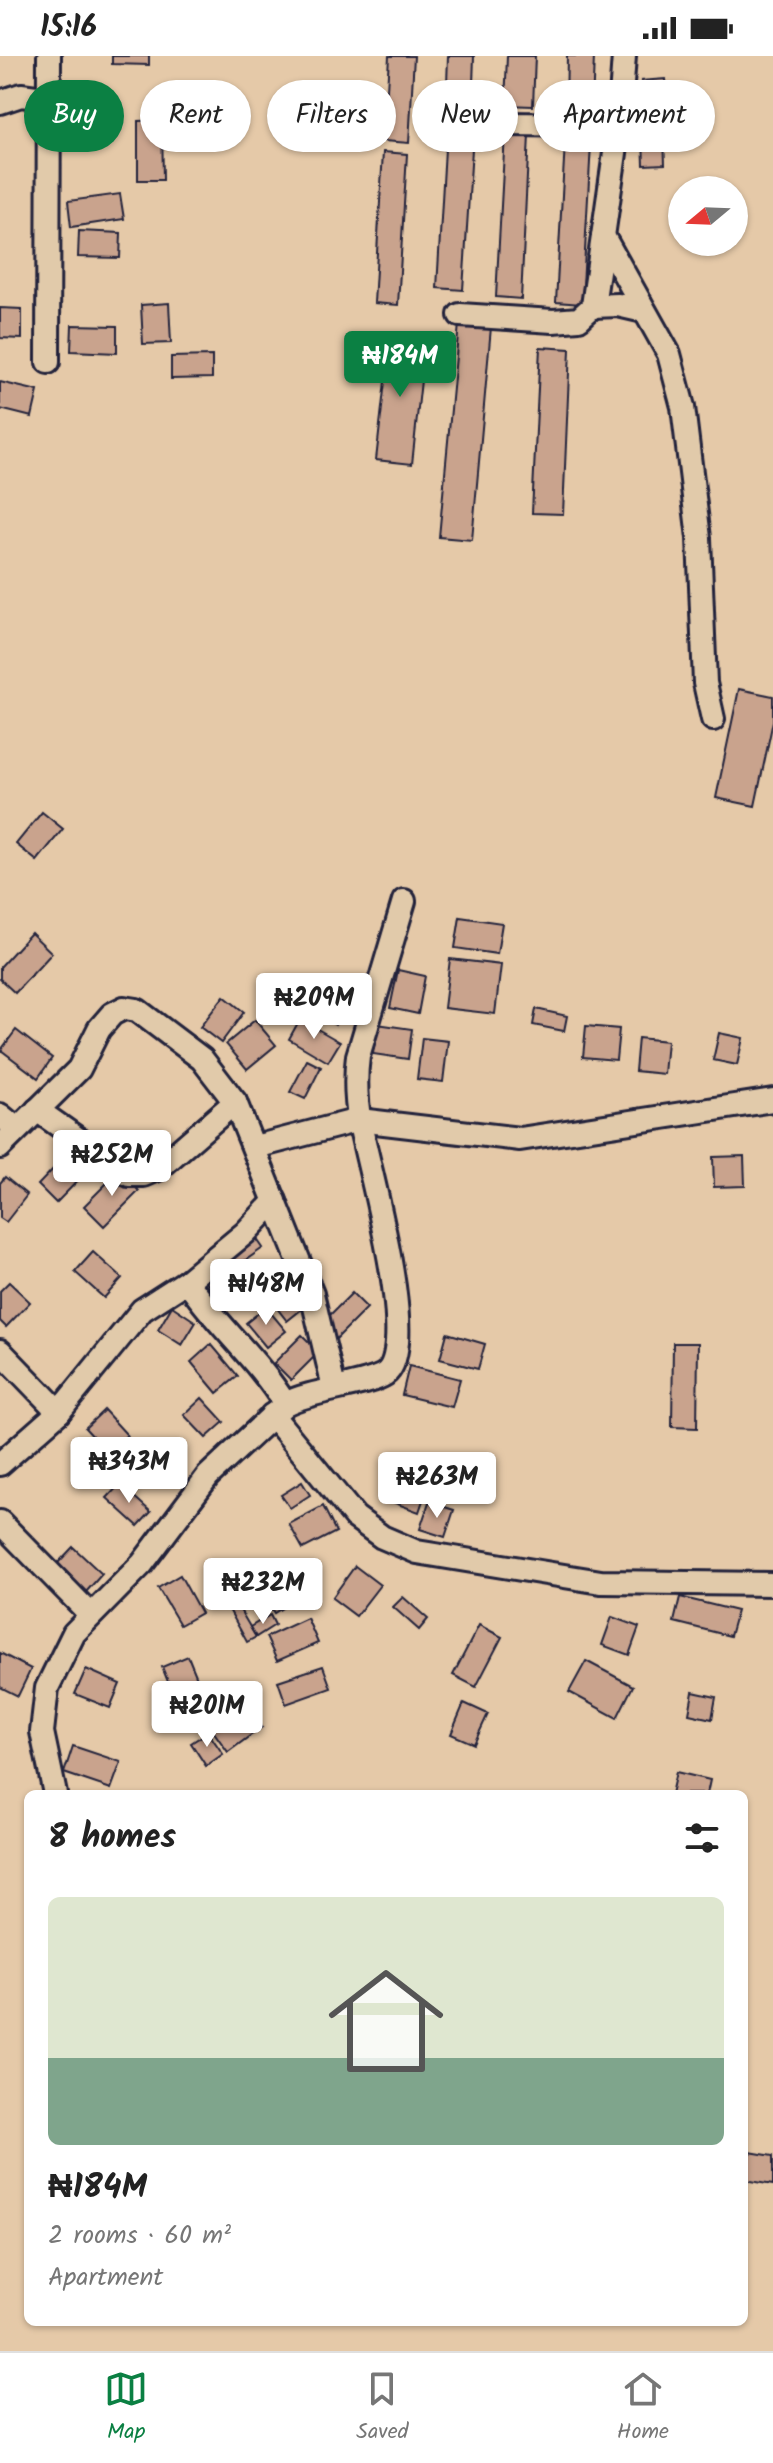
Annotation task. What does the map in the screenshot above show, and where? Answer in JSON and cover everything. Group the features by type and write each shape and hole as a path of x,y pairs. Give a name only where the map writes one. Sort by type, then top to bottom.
{"street":[{"path":"622,80 624,56"},
{"path":"11,99 49,63"},
{"path":"48,362 50,152"},
{"path":"460,315 553,321 579,319 593,306 615,152"},
{"path":"603,236 669,354 683,407 699,538 705,683 713,719"},
{"path":"593,306 618,305 644,311"},
{"path":"54,1790 42,1732 47,1688 74,1633 142,1564 208,1476 278,1410 334,1388 384,1375 396,1362 400,1337 397,1301 359,1120 355,1078 358,1056 404,901"},
{"path":"0,1147 9,1122 37,1110 79,1069 99,1029 112,1014 124,1008 137,1010 202,1059 235,1102 312,1294 334,1388"},
{"path":"255,1147 359,1120 520,1139 773,1100"},
{"path":"37,1110 129,1175 144,1175 158,1169 235,1102"},
{"path":"0,1464 59,1412 142,1310 187,1281 245,1233 275,1201"},
{"path":"187,1281 207,1311 270,1379 278,1410 355,1517 382,1537 417,1552 601,1582 773,1584"},
{"path":"0,1351 59,1412"},
{"path":"0,1522 91,1615"}],"building":[{"path":"112,56 149,56 149,65 112,64"},
{"path":"389,56 414,56 409,143 396,142 396,80 388,80"},
{"path":"448,56 474,56 473,80 447,80"},
{"path":"507,56 535,56 533,106 518,105 518,80 506,80"},
{"path":"567,56 594,56 593,80 567,80"},
{"path":"138,121 140,152 163,152 163,180 138,180"},
{"path":"518,134 529,135 521,299 496,297 504,152 518,152"},
{"path":"383,152 407,154 398,305 374,303"},
{"path":"445,152 472,152 463,290 437,288"},
{"path":"564,152 591,152 582,304 556,302"},
{"path":"644,152 665,152 665,164 644,165"},
{"path":"120,194 124,219 71,227 68,201"},
{"path":"79,231 121,233 120,258 78,257"},
{"path":"169,303 171,343 143,344 141,305"},
{"path":"0,308 22,309 22,339 0,338"},
{"path":"459,324 491,327 472,540 439,537"},
{"path":"72,325 117,326 117,353 71,351"},
{"path":"377,339 425,343 412,464 376,460 388,355 376,355"},
{"path":"540,347 570,349 563,514 532,513"},
{"path":"212,356 212,378 171,379 171,357"},
{"path":"0,382 38,391 32,417 0,409"},
{"path":"739,689 773,696 773,721 755,806 716,798"},
{"path":"42,812 63,829 37,861 16,844"},
{"path":"460,917 502,923 497,954 455,948"},
{"path":"31,933 52,953 15,993 0,979 0,967"},
{"path":"450,959 501,965 495,1014 444,1008"},
{"path":"398,970 425,976 418,1014 390,1008"},
{"path":"325,991 348,1005 335,1025 312,1011"},
{"path":"224,996 244,1012 221,1043 200,1027"},
{"path":"536,1009 567,1016 564,1031 533,1025"},
{"path":"300,1019 340,1042 328,1062 289,1039"},
{"path":"255,1020 276,1045 247,1069 226,1044"},
{"path":"377,1024 412,1029 408,1059 373,1054"},
{"path":"586,1026 619,1029 616,1060 583,1057"},
{"path":"16,1030 52,1058 38,1078 1,1050"},
{"path":"719,1033 743,1038 737,1065 713,1060"},
{"path":"422,1038 448,1041 443,1082 417,1079"},
{"path":"638,1038 667,1041 664,1074 635,1071"},
{"path":"307,1060 321,1067 305,1099 290,1092"},
{"path":"75,1146 94,1164 56,1203 38,1185"},
{"path":"744,1156 745,1186 714,1187 713,1157"},
{"path":"119,1171 139,1191 104,1226 84,1206"},
{"path":"5,1177 27,1195 6,1222 0,1218 0,1183"},
{"path":"254,1235 263,1248 223,1276 214,1263"},
{"path":"93,1252 122,1278 104,1298 75,1272"},
{"path":"215,1272 234,1302 223,1309 204,1278"},
{"path":"9,1282 30,1302 6,1327 0,1321 0,1291"},
{"path":"293,1287 307,1305 287,1321 273,1303"},
{"path":"352,1293 367,1308 329,1346 314,1331"},
{"path":"172,1306 196,1322 182,1345 158,1330"},
{"path":"266,1307 286,1331 266,1347 246,1323"},
{"path":"447,1333 485,1344 478,1369 440,1359"},
{"path":"302,1335 319,1352 291,1380 274,1363"},
{"path":"673,1343 698,1343 697,1428 672,1427"},
{"path":"211,1344 238,1376 217,1393 191,1362"},
{"path":"409,1366 460,1379 452,1407 402,1395"},
{"path":"202,1398 224,1422 206,1438 184,1415"},
{"path":"104,1410 127,1435 108,1453 85,1428"},
{"path":"406,1459 434,1468 419,1512 392,1502"},
{"path":"302,1482 310,1495 290,1508 281,1495"},
{"path":"120,1484 151,1512 138,1526 107,1498"},
{"path":"429,1502 454,1510 445,1537 420,1529"},
{"path":"323,1506 336,1532 303,1549 289,1524"},
{"path":"73,1547 102,1574 86,1592 56,1565"},
{"path":"285,1564 304,1594 274,1613 255,1583"},
{"path":"355,1566 380,1585 356,1616 332,1598"},
{"path":"180,1575 201,1613 180,1625 158,1588"},
{"path":"230,1593 256,1637 247,1642 222,1597"},
{"path":"403,1597 428,1619 419,1630 393,1607"},
{"path":"680,1597 737,1611 730,1636 674,1622"},
{"path":"270,1615 275,1625 256,1637 250,1627"},
{"path":"612,1617 639,1627 629,1655 602,1645"},
{"path":"307,1618 318,1643 277,1661 266,1637"},
{"path":"479,1625 502,1637 476,1687 453,1675"},
{"path":"0,1653 31,1669 18,1696 0,1687"},
{"path":"188,1656 199,1683 173,1694 162,1667"},
{"path":"586,1661 633,1686 617,1718 569,1692"},
{"path":"323,1666 331,1688 286,1704 278,1681"},
{"path":"86,1669 120,1684 110,1708 75,1694"},
{"path":"693,1692 716,1697 712,1719 689,1714"},
{"path":"464,1703 488,1714 474,1744 451,1734"},
{"path":"246,1704 262,1727 228,1752 211,1728"},
{"path":"208,1732 223,1754 206,1766 191,1743"},
{"path":"73,1746 121,1762 111,1789 64,1773"},
{"path":"676,1772 710,1780 708,1790 672,1790"},
{"path":"748,2152 773,2156 773,2185 748,2181"}]}
